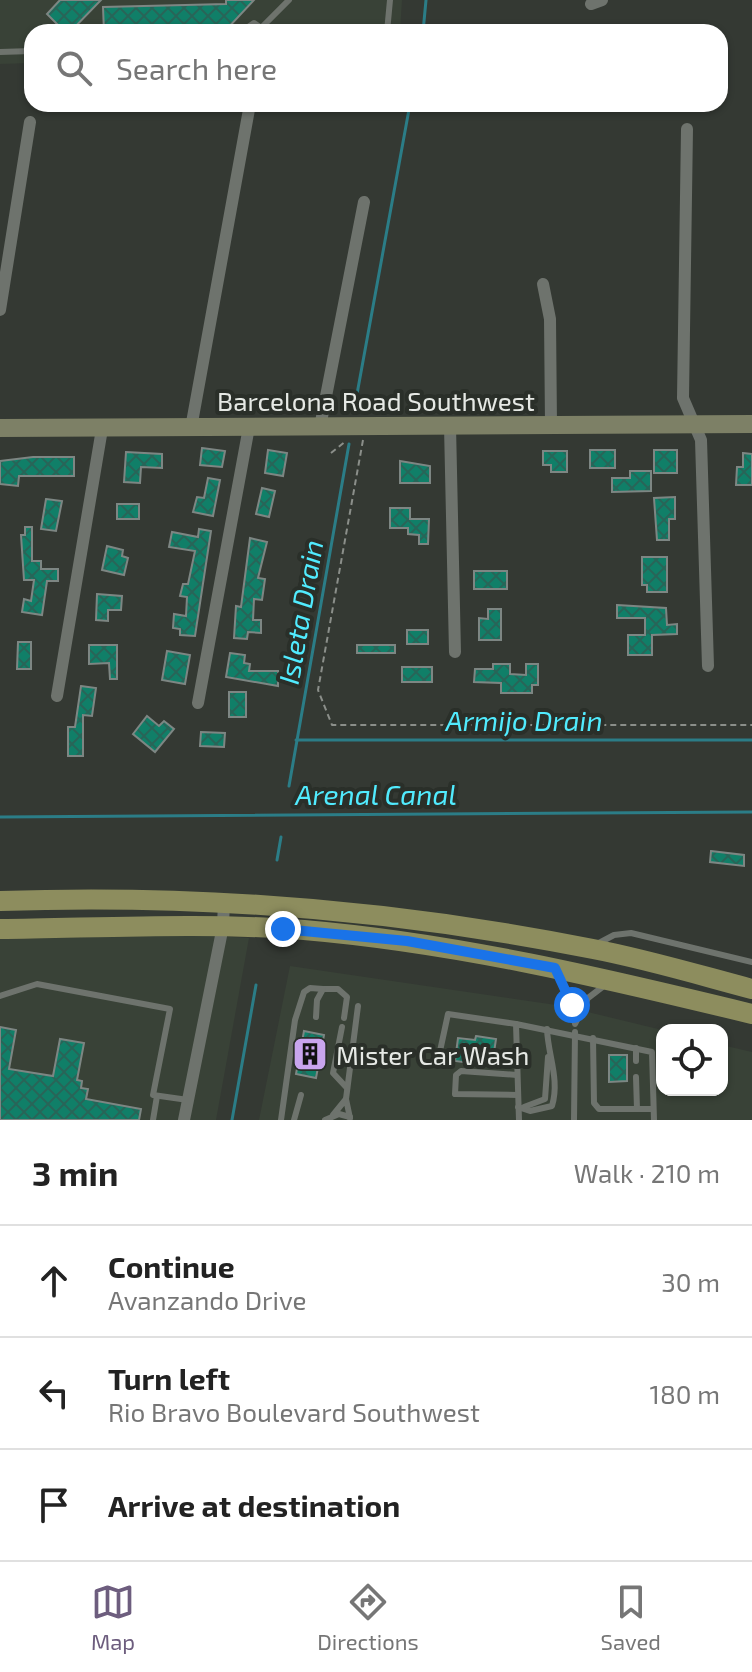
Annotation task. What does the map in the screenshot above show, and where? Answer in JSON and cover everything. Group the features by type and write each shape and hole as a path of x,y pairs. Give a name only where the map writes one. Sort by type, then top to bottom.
{"main road":[{"path":"0,901 82,898 224,901 408,918 594,949 752,989"},
{"path":"0,929 223,926 302,930 407,941 585,973 752,1014"}],"street":[{"path":"191,428 249,112"},
{"path":"0,310 30,122"},
{"path":"687,129 683,398 701,440 708,666"},
{"path":"320,427 364,202"},
{"path":"543,284 550,319 551,425"},
{"name":"Barcelona Road Southwest","path":"0,428 752,424"},
{"path":"450,426 455,652"},
{"path":"198,703 249,427"},
{"path":"57,696 102,429"},
{"path":"184,1120 223,926 224,901"}],"lane":[{"path":"269,24 289,0"},
{"path":"388,24 390,0"},
{"path":"0,52 24,51"},
{"path":"585,973 600,940 631,933 752,962"},
{"path":"555,968 572,1000 575,1024 574,1120"},
{"path":"575,1024 588,998 612,980"},
{"path":"0,996 37,984 170,1009 153,1095 188,1100"},
{"path":"281,1120 295,1020 304,992 310,988 338,989 347,997 344,1018"},
{"path":"316,1017 317,1000 323,989"},
{"path":"333,1115 352,1119 346,1099 358,1006"},
{"path":"437,1065 448,1014 575,1034 652,1052 654,1120"},
{"path":"516,1024 521,1107 519,1120"},
{"path":"342,1027 333,1073 347,1088"},
{"path":"521,1107 530,1111 552,1106 555,1070 548,1057 547,1029"},
{"path":"593,1038 594,1103 599,1109 653,1109"},
{"path":"636,1048 636,1061"},
{"path":"517,1075 461,1071 456,1075 455,1094 518,1095"},
{"path":"636,1077 637,1109"},
{"path":"294,1120 301,1095"},
{"path":"153,1120 157,1096"},
{"path":"325,1120 346,1099"}],"shaded area":[{"path":"0,0 402,0 400,24 24,24 24,63 0,64"},
{"path":"199,935 249,938 216,1120 0,1120 0,939"},
{"path":"290,966 563,1006 656,1029 656,1096 728,1096 728,1046 752,1052 752,1120 259,1120"}],"building":[{"path":"60,0 101,0 78,24 57,24 47,14"},
{"path":"226,0 254,0 232,24 104,24 103,7 226,4"},
{"path":"202,448 225,451 222,467 200,465"},
{"path":"268,450 287,453 283,476 265,473"},
{"path":"590,450 615,450 615,468 590,468"},
{"path":"654,450 677,450 677,473 654,473"},
{"path":"543,451 567,451 567,472 551,472 551,465 543,465"},
{"path":"126,452 162,454 162,468 141,467 140,483 124,482"},
{"path":"743,453 752,454 752,485 736,485 737,467 743,467"},
{"path":"74,457 74,476 19,476 18,486 0,484 0,461"},
{"path":"400,461 430,466 430,483 400,483"},
{"path":"630,471 651,471 651,491 612,492 612,478 630,478"},
{"path":"208,478 220,480 213,516 193,512 197,497 204,498"},
{"path":"262,488 275,491 269,517 256,514"},
{"path":"675,497 675,519 669,519 669,540 657,540 654,498"},
{"path":"46,499 62,501 56,531 41,529"},
{"path":"117,504 139,504 139,519 117,519"},
{"path":"390,508 410,508 410,519 429,519 428,544 419,544 419,535 408,534 408,528 390,528"},
{"path":"25,527 32,527 32,561 41,561 41,569 58,569 58,581 47,581 42,615 22,612 24,599 31,601 34,580 24,580 21,535 25,535"},
{"path":"199,529 211,531 195,636 180,635 180,629 173,628 174,614 186,616 187,597 180,596 183,584 188,584 195,551 169,547 172,532 198,537"},
{"path":"250,538 267,542 258,578 265,579 262,600 254,599 253,620 261,620 261,633 248,632 247,639 234,638 236,606 241,607"},
{"path":"107,546 123,550 122,556 128,558 124,575 102,570"},
{"path":"642,557 667,557 667,592 647,592 647,585 642,585"},
{"path":"474,571 507,571 507,589 474,589"},
{"path":"97,594 122,596 121,610 108,610 108,621 96,620"},
{"path":"617,605 666,608 667,625 677,624 677,634 652,635 652,655 628,655 628,635 645,635 645,618 617,618"},
{"path":"488,609 501,609 501,640 479,640 479,618 488,619"},
{"path":"407,630 428,630 428,644 407,644"},
{"path":"18,642 31,642 31,669 17,669"},
{"path":"89,645 117,645 117,679 110,679 109,663 89,664"},
{"path":"357,645 395,645 395,653 357,653"},
{"path":"167,651 190,655 185,684 162,680"},
{"path":"230,653 245,655 244,663 250,664 249,671 278,671 278,686 226,677"},
{"path":"493,664 510,664 510,674 526,675 526,664 538,664 538,685 532,685 532,693 501,693 501,683 474,682 475,669 493,669"},
{"path":"402,667 432,667 432,682 402,682"},
{"path":"81,686 96,688 92,716 83,715 83,756 68,756 68,727 75,727"},
{"path":"229,692 246,692 246,717 229,717"},
{"path":"147,716 159,726 164,721 174,729 155,752 133,734"},
{"path":"201,732 225,733 224,747 200,746"},
{"path":"711,851 744,855 744,866 710,862"},
{"path":"0,1027 16,1030 9,1069 53,1076 60,1039 84,1043 77,1080 82,1081 81,1088 88,1089 86,1099 141,1109 139,1120 0,1120"},
{"name":"Mister Car Wash","path":"304,1031 324,1035 316,1078 296,1074"},
{"path":"476,1036 496,1039 492,1066 455,1061 458,1038 475,1040"},
{"path":"609,1055 627,1055 627,1081 609,1082"}],"waterway":[{"name":"Isleta Drain","path":"424,24 426,0"},
{"name":"Isleta Drain","path":"355,405 409,112"},
{"name":"Isleta Drain","path":"289,786 349,444"},
{"name":"Armijo Drain","path":"296,740 752,740"},
{"name":"Arenal Canal","path":"0,817 752,812"},
{"name":"Isleta Drain","path":"277,860 281,837"},
{"name":"Isleta Drain","path":"232,1120 256,985"}],"place":[{"name":"Mister Car Wash","path":"310,1054"}],"route":[{"path":"283,929 407,941 555,968 572,1005"}]}
